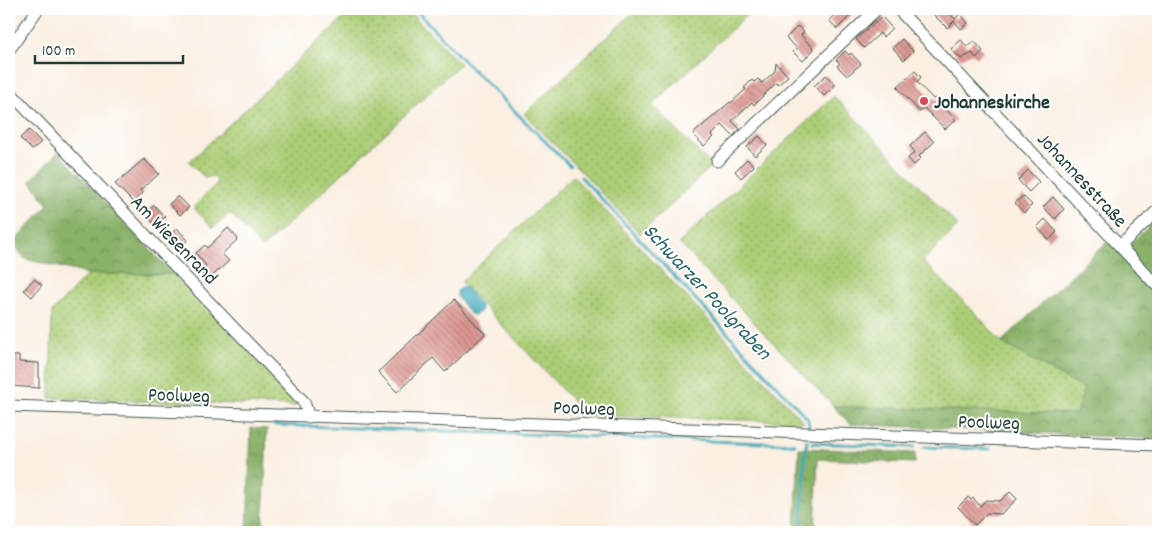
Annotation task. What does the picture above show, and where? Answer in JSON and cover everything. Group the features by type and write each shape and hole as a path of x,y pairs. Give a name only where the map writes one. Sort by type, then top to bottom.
{"street":[{"path":"9,50 38,9"},
{"path":"717,161 877,9"},
{"name":"Johannesstraße","path":"898,9 1158,287"},
{"name":"Am Wiesenrand","path":"9,91 304,402 309,417"},
{"path":"1120,246 1158,210"},
{"name":"Poolweg","path":"9,406 1158,445"}],"green space":[{"path":"353,9 407,9 460,64 262,248 230,213 213,228 193,207 218,182 213,176 205,178 189,162"},
{"path":"637,9 753,9 652,105 709,163 714,159 717,161 640,234 524,114"},
{"path":"834,96 958,226 923,261 980,318 1001,342 1084,389 1076,415 833,406 679,243"},
{"path":"58,152 173,274 88,274 25,259 13,243 48,205 30,181"},
{"path":"573,176 804,422 586,415 461,282"},
{"path":"1158,218 1158,439 850,424 833,406 1076,414 1084,389 1001,342 1109,240 1131,243"},
{"path":"88,274 173,274 298,402 297,406 50,398 52,312"},
{"path":"251,428 267,429 263,532 247,532"},
{"path":"799,448 915,453 915,463 818,459 815,532 795,532"}],"water":[{"path":"465,287 481,306 480,312 474,315 470,314 457,297 457,291"}],"building":[{"path":"841,9 857,9 837,29 829,20"},
{"path":"928,9 945,9 955,19 960,14 968,23 961,29 954,21 947,28"},
{"path":"882,17 892,28 883,37 880,33 864,48 856,39"},
{"path":"798,26 804,32 801,35 814,49 803,61 793,52 797,48 786,38"},
{"path":"902,39 913,51 904,60 893,48"},
{"path":"961,40 967,47 974,41 983,51 976,58 972,53 961,59 951,49"},
{"path":"845,51 849,55 851,53 861,64 847,76 837,66 840,63 836,60"},
{"path":"776,63 788,76 778,85 776,83 754,105 752,102 732,121 740,129 733,136 722,125 712,135 714,137 704,146 693,134 731,103 746,89 744,88 752,80 754,82 758,79 762,83 775,71"},
{"name":"Johanneskirche","path":"915,71 921,77 917,82 956,120 945,129 924,108 920,112 897,87"},
{"path":"826,75 835,85 824,96 814,86"},
{"path":"29,130 41,142 32,150 20,138"},
{"path":"925,132 934,142 919,156 921,158 914,165 908,158 915,152 910,146"},
{"path":"759,136 767,145 755,156 747,147"},
{"path":"144,159 159,174 140,190 143,193 133,202 115,184"},
{"path":"747,159 754,166 741,178 735,171"},
{"path":"1028,170 1039,182 1029,192 1018,180"},
{"path":"178,196 189,207 180,215 169,204"},
{"path":"1023,196 1032,205 1024,213 1015,203"},
{"path":"1053,197 1064,209 1055,219 1043,207"},
{"path":"154,205 165,217 156,226 145,214"},
{"path":"1045,219 1057,232 1049,240 1037,227"},
{"path":"177,228 188,240 178,248 167,238"},
{"path":"228,228 238,239 222,254 229,261 208,280 200,272 206,266 196,253 205,245 207,248"},
{"path":"34,279 42,285 32,297 24,290"},
{"path":"454,300 485,334 445,372 433,358 397,392 378,372"},
{"path":"9,356 19,356 19,362 39,363 39,388 9,386"},
{"path":"1010,492 1017,499 1001,514 987,513 975,525 958,507 968,497 971,500 973,498 980,506 986,500 1000,501"}],"waterway":[{"name":"Schwarzer Poolgraben","path":"415,9 461,58 570,166"},
{"name":"Schwarzer Poolgraben","path":"581,177 808,419 809,428"},
{"path":"274,425 795,444"},
{"name":"Schwarzer Poolgraben","path":"802,532 807,440"},
{"path":"812,443 914,447"},
{"path":"924,447 990,449"}],"place":[{"name":"Johanneskirche","path":"924,101"}]}
